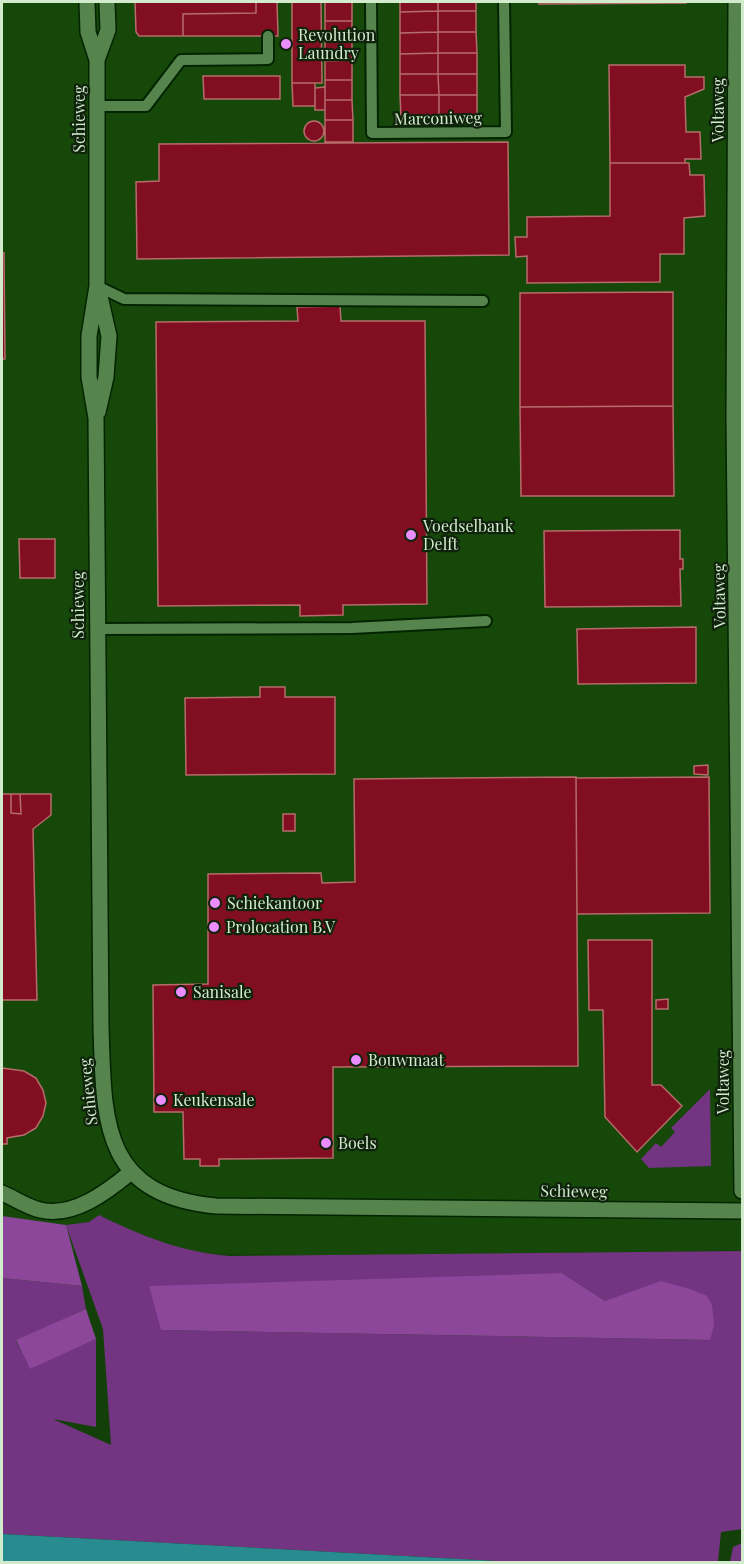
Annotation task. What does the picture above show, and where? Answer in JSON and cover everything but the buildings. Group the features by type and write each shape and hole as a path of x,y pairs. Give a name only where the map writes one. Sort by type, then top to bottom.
{"street":[{"name":"Schieweg","path":"87,2 88,32 97,60 97,286 89,336 89,377 96,418 96,629 103,1086 106,1123 117,1153 131,1172 162,1194 188,1203 216,1206 742,1211"},
{"name":"Schieweg","path":"97,60 108,30 107,2"},
{"name":"Voltaweg","path":"736,2 742,1191"},
{"path":"2,1193 39,1210 60,1212 110,1190 131,1172"}],"lane":[{"name":"Marconiweg","path":"370,2 372,133 506,132 504,2"},
{"path":"97,106 146,106 180,60 268,59 268,36"},
{"path":"97,286 124,299 483,301"},
{"path":"96,629 352,628 486,621"}],"shaded area":[{"path":"2,2 742,2 742,1250 363,1256 2,1250"},
{"path":"710,1089 711,1166 649,1168 641,1159 656,1143 661,1147 675,1132 671,1128"},
{"path":"99,1215 162,1242 194,1251 229,1256 742,1251 742,1529 721,1532 718,1562 515,1562 2,1534 2,1278 82,1286 86,1309 16,1341 30,1368 96,1339 96,1427 53,1419 111,1445 103,1329 66,1225 89,1222","holes":["562,1273 605,1301 710,1340 161,1330"]},
{"path":"2,1216 66,1225 82,1286 2,1278"},
{"path":"562,1273 605,1301 661,1281 707,1296 712,1305 714,1325 710,1340 161,1330 149,1286"},
{"path":"86,1309 96,1339 30,1369 16,1340"},
{"path":"742,1543 742,1562 730,1562 733,1547"}],"water":[{"path":"2,1534 515,1562 2,1562"}],"place":[{"name":"Revolution Laundry","path":"286,44"},
{"name":"Voedselbank Delft","path":"411,535"},
{"name":"Schiekantoor","path":"215,903"},
{"name":"Prolocation B.V","path":"214,927"},
{"name":"Sanisale","path":"181,992"},
{"name":"Bouwmaat","path":"356,1060"},
{"name":"Keukensale","path":"161,1100"},
{"name":"Boels","path":"326,1143"}]}
